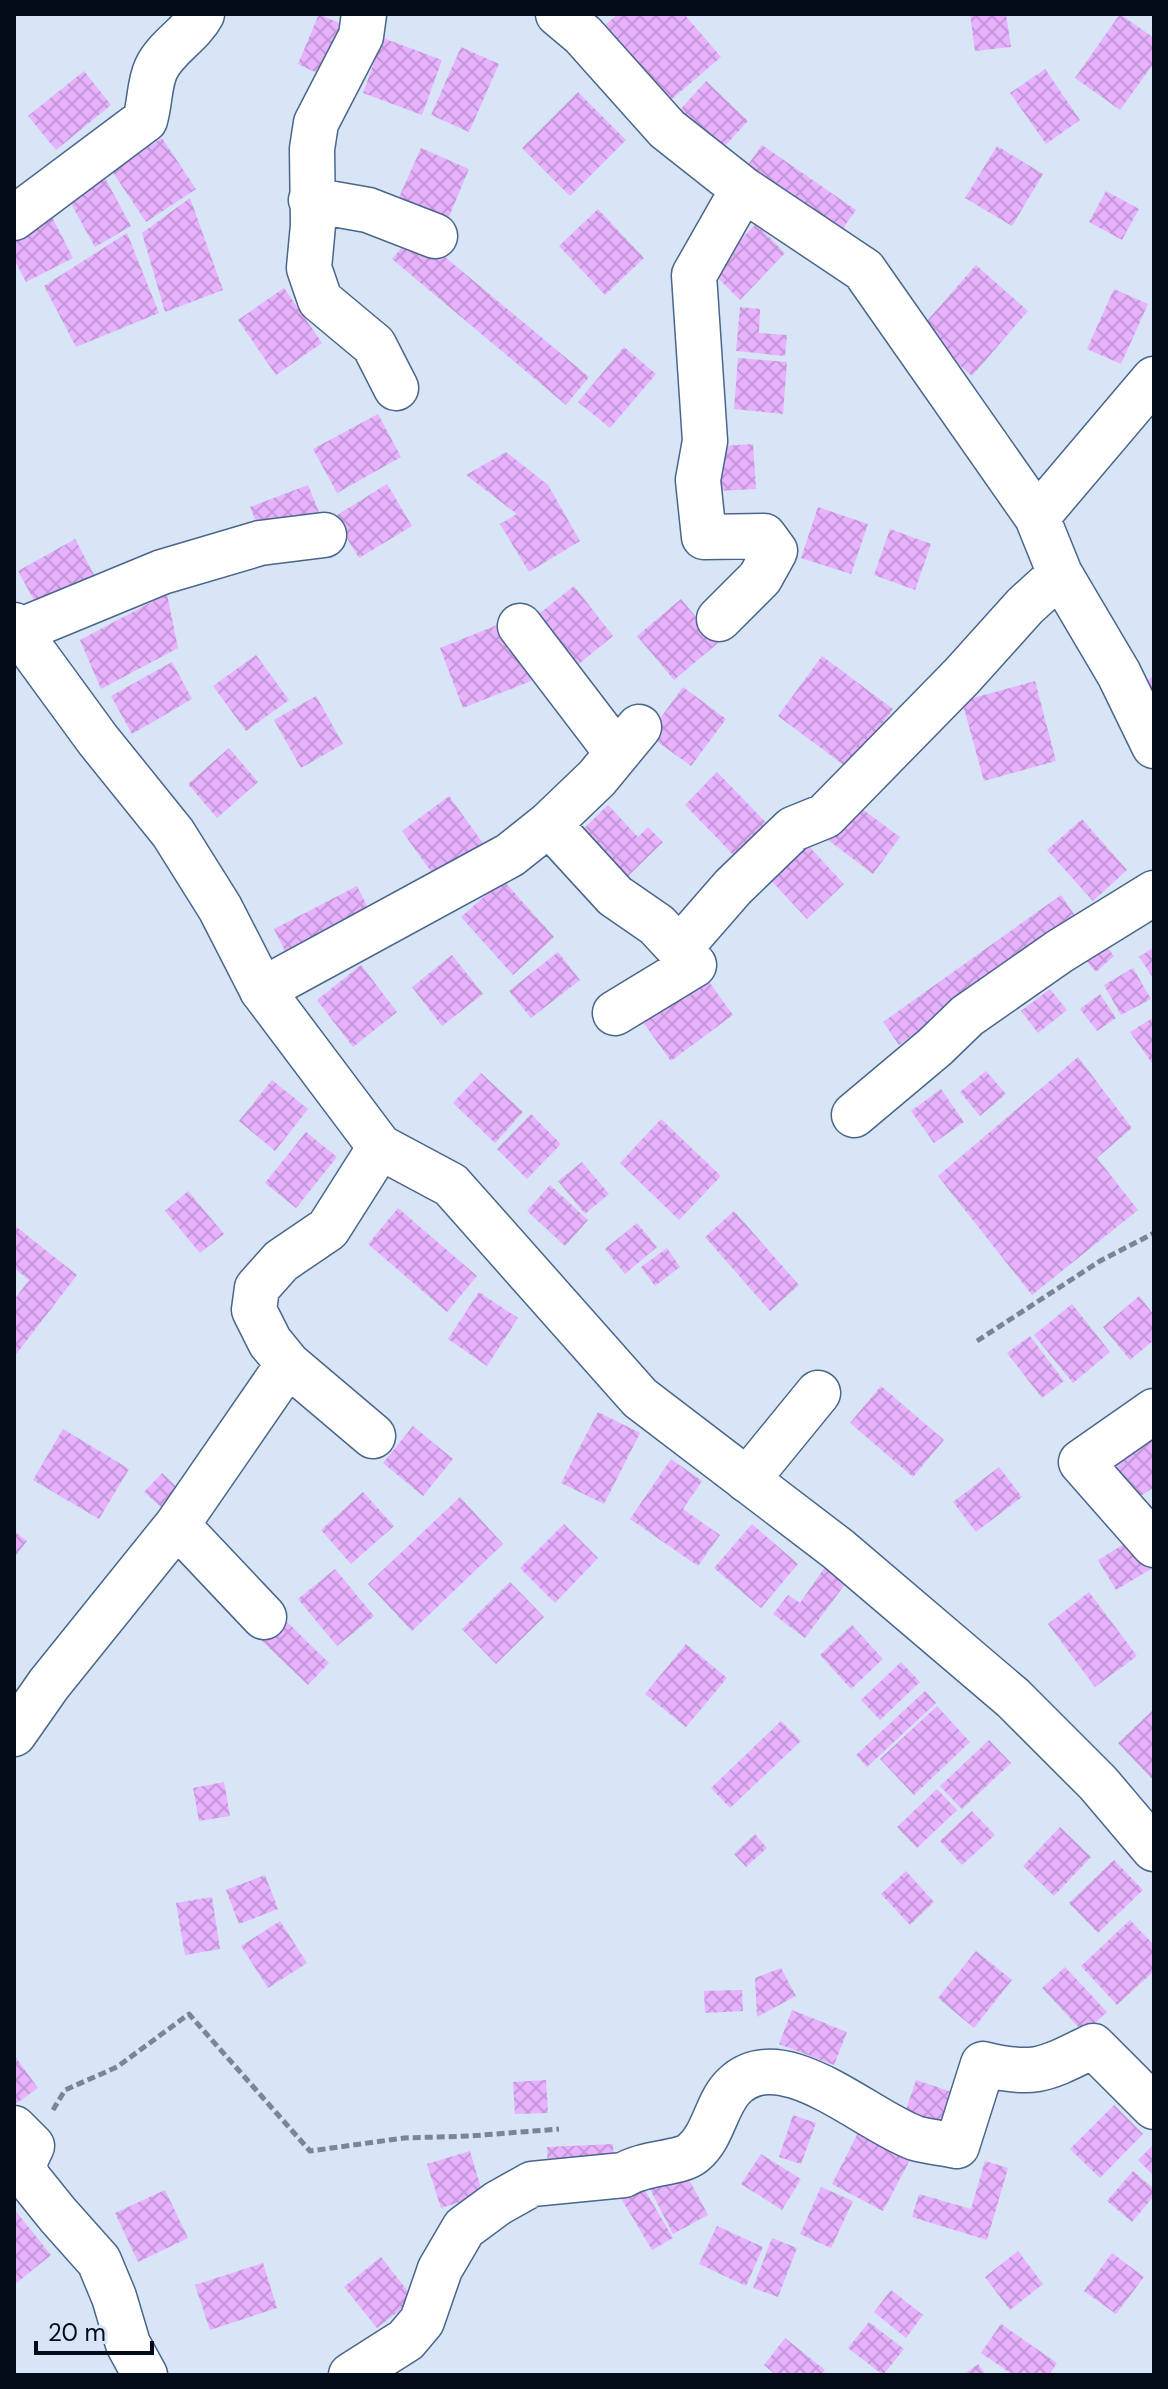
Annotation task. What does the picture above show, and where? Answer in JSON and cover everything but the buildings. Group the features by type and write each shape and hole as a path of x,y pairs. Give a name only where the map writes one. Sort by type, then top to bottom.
{"street":[{"path":"14,218 145,120 154,72 202,14"},
{"path":"364,14 361,36 316,123 312,149 313,225 309,268 320,300 374,345 396,388"},
{"path":"581,21 667,129 743,189 864,270 1037,517 1060,574 1119,674 1154,746"},
{"path":"719,619 760,578 775,551 764,536 704,537 700,520 698,480 705,441 694,275 743,189"},
{"path":"311,200 368,210 435,236"},
{"path":"1037,517 1154,379"},
{"path":"324,535 260,543 162,572 16,628 98,740 173,833 220,908 262,990 380,1147 451,1185 640,1398 838,1549 1013,1698 1098,1783 1154,1849"},
{"path":"679,949 733,887 793,829 825,816 962,676 1025,606 1060,574"},
{"path":"262,990 510,855 549,824 597,778 628,740 520,626"},
{"path":"549,824 615,896 657,925 694,965 615,1013"},
{"path":"854,1115 967,1016 1060,951 1154,893"},
{"path":"373,1436 288,1364 270,1342 254,1310 257,1288 281,1261 328,1229 380,1147"},
{"path":"14,1734 49,1684 177,1525 288,1364"},
{"path":"747,1480 818,1393"},
{"path":"1154,1411 1081,1462 1154,1545"},
{"path":"177,1525 264,1617"},
{"path":"351,2375 406,2340 422,2321 440,2269 464,2228 498,2203 532,2184 624,2175 637,2167 691,2156 707,2138 732,2087 753,2072 777,2070 811,2081 916,2138 957,2146 983,2064 1009,2071 1044,2070 1093,2046 1154,2107"},
{"path":"22,2161 99,2261 128,2344 145,2375"}],"path":[{"path":"977,1341 1100,1261 1154,1233"},
{"path":"22,2161 65,2090 117,2067 189,2014 310,2151 404,2138 559,2129"}]}
